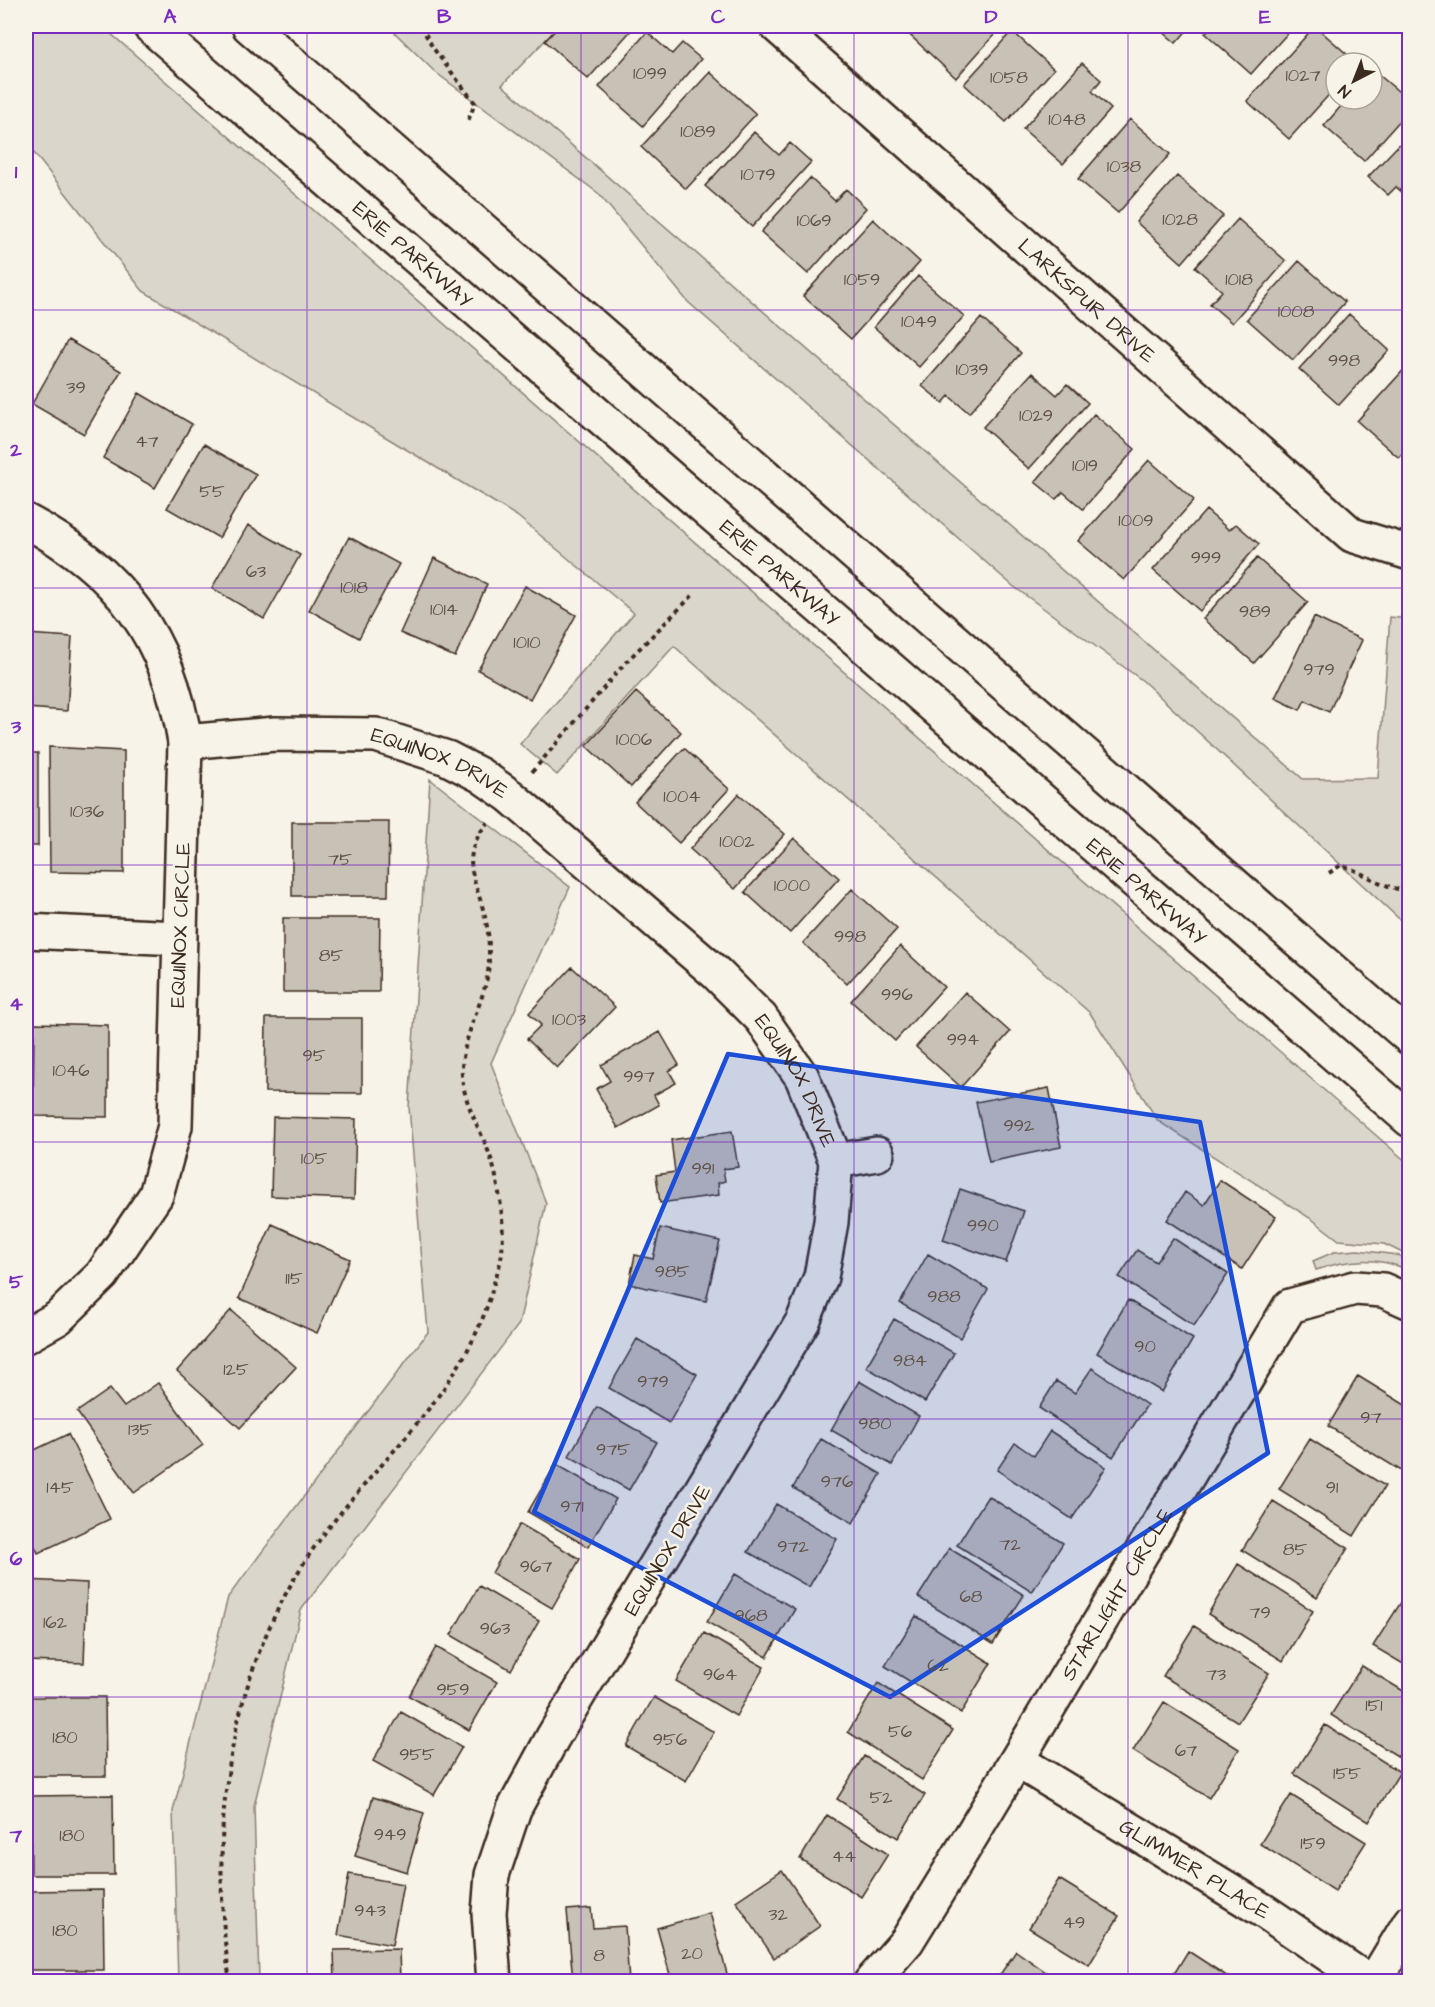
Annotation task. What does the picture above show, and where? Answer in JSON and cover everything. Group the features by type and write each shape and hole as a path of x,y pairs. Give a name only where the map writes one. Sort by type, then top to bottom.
{"street":[{"name":"ERIE PARKWAY","path":"150,26 1410,1120"},
{"path":"249,26 1410,1038"},
{"name":"LARKSPUR DRIVE","path":"777,26 1352,535 1410,553"},
{"name":"EQUINOX CIRCLE","path":"26,520 64,541 134,607 151,633 168,673 181,717 185,742 175,1126 156,1195 102,1275 58,1318 26,1336"},
{"name":"EQUINOX DRIVE","path":"185,742 275,734 376,735 447,758 480,775 510,796 716,973 761,1018 802,1077 836,1161 831,1222 821,1277 803,1321 554,1737 514,1809 492,1875 489,1913 494,1982"},
{"path":"26,931 179,938"},
{"path":"836,1161 877,1154"},
{"name":"STARLIGHT CIRCLE","path":"871,1982 907,1941 1018,1761 1290,1306 1355,1288 1383,1290 1410,1302"},
{"name":"GLIMMER PLACE","path":"1018,1761 1264,1911 1369,1982"},
{"path":"1374,1982 1410,1922"}],"path":[{"path":"421,26 433,48 475,103 468,121"},
{"path":"529,774 626,662 693,595"},
{"path":"1410,723 1407,735 1410,746"},
{"path":"230,1982 224,1905 223,1808 243,1696 260,1647 282,1599 312,1550 442,1391 465,1356 487,1314 502,1252 500,1202 490,1156 471,1113 462,1074 466,1040 489,964 486,922 472,877 470,851 491,819"},
{"path":"1329,873 1341,865 1359,871 1397,890 1410,891"}],"highlighted area":[{"path":"728,1054 1200,1122 1268,1453 890,1697 534,1512"}],"shaded area":[{"path":"26,26 102,26 1409,1164 1409,1256 1384,1244 1339,1240 1313,1220 1158,1121 1090,1013 674,646 557,775 520,744 634,613 517,516 143,291 26,143"},
{"path":"388,26 559,26 502,85 1303,779 1378,778 1390,617 1409,619 1409,928 1143,681 1013,586 688,302 598,193 435,72"},
{"path":"430,779 570,887 491,1063 546,1203 519,1324 301,1610 254,1806 259,1981 178,1981 173,1811 228,1597 428,1332 409,1107"},
{"path":"1358,1250 1397,1255 1409,1260 1409,1270 1374,1261 1351,1261 1316,1270 1313,1261 1334,1252"}],"building":[{"path":"559,26 635,26 588,79 545,41"},
{"path":"900,26 1002,26 956,78"},
{"path":"1156,26 1191,26 1176,43"},
{"path":"1212,26 1294,26 1251,74 1205,33"},
{"path":"1315,26 1343,51 1324,51 1324,100 1289,139 1247,101"},
{"path":"1012,31 1054,69 1006,122 964,84"},
{"path":"647,32 672,54 682,43 701,59 643,126 599,87"},
{"path":"1082,63 1101,80 1092,91 1111,109 1063,164 1023,129"},
{"path":"710,72 756,114 686,189 641,147"},
{"path":"1384,79 1410,101 1410,109 1364,161 1324,126 1337,111 1384,111"},
{"path":"1130,119 1170,154 1118,213 1078,179"},
{"path":"754,132 779,155 790,143 811,162 752,227 705,186"},
{"path":"1410,133 1410,199 1396,187 1388,195 1368,177"},
{"path":"1177,176 1223,216 1182,263 1136,222"},
{"path":"810,178 835,201 846,189 866,208 808,274 761,232"},
{"path":"873,219 920,262 851,339 803,296"},
{"path":"1238,219 1286,261 1232,323 1210,304 1222,291 1195,267"},
{"path":"1299,261 1345,302 1293,360 1247,319"},
{"path":"918,276 964,316 919,367 874,327"},
{"path":"1349,314 1389,350 1339,405 1299,369"},
{"path":"981,318 1021,353 969,413 949,396 943,403 922,386"},
{"path":"68,340 121,371 84,434 32,404"},
{"path":"1410,363 1410,446 1399,458 1357,421"},
{"path":"1032,373 1057,395 1067,384 1088,403 1029,469 983,427"},
{"path":"139,393 192,424 155,488 103,458"},
{"path":"1094,414 1135,449 1083,509 1063,492 1056,499 1035,482"},
{"path":"204,444 256,474 219,538 167,508"},
{"path":"1149,460 1194,500 1124,580 1078,541"},
{"path":"1206,510 1229,530 1236,524 1259,544 1200,611 1153,570"},
{"path":"248,525 300,555 264,619 212,588"},
{"path":"349,537 399,564 359,638 309,610"},
{"path":"434,558 487,584 455,657 400,633"},
{"path":"1257,558 1308,602 1254,663 1203,619"},
{"path":"525,586 576,615 530,699 478,670"},
{"path":"1314,617 1362,640 1329,712 1305,700 1300,710 1275,698"},
{"path":"26,634 72,637 67,711 26,708"},
{"path":"636,692 681,732 631,787 586,746"},
{"path":"49,747 124,751 124,873 50,872"},
{"path":"684,748 729,789 679,843 635,802"},
{"path":"26,753 38,753 38,846 26,846"},
{"path":"739,794 785,834 735,889 690,849"},
{"path":"292,822 389,822 388,896 292,896"},
{"path":"794,838 839,878 790,933 745,892"},
{"path":"852,889 897,929 847,984 803,943"},
{"path":"283,918 380,918 379,992 283,992"},
{"path":"900,946 944,987 895,1041 851,1001"},
{"path":"572,967 615,1007 557,1068 527,1039 541,1025 529,1013"},
{"path":"965,992 1010,1032 961,1087 916,1047"},
{"path":"266,1018 362,1018 362,1093 265,1092"},
{"path":"34,1023 108,1025 108,1117 33,1116"},
{"path":"660,1032 679,1065 669,1071 676,1083 654,1095 659,1105 618,1128 596,1089 610,1081 601,1065"},
{"path":"1049,1088 1061,1147 989,1162 976,1102"},
{"path":"273,1117 356,1119 354,1199 271,1196"},
{"path":"732,1131 738,1167 723,1169 725,1181 718,1183 719,1195 660,1203 656,1175 675,1172 671,1140"},
{"path":"1220,1180 1276,1217 1242,1269 1167,1220 1185,1192 1204,1205"},
{"path":"960,1189 1024,1211 1006,1262 943,1240"},
{"path":"272,1224 350,1259 317,1333 239,1298"},
{"path":"660,1228 720,1241 706,1301 629,1284 635,1255 653,1259"},
{"path":"1173,1238 1228,1274 1194,1326 1119,1277 1137,1250 1156,1262"},
{"path":"928,1254 988,1289 960,1338 900,1303"},
{"path":"1128,1300 1193,1339 1162,1392 1097,1353"},
{"path":"231,1310 296,1367 240,1428 177,1371"},
{"path":"894,1319 954,1353 925,1402 866,1367"},
{"path":"637,1339 697,1374 669,1423 609,1388"},
{"path":"1092,1368 1147,1405 1113,1457 1039,1408 1056,1381 1075,1393"},
{"path":"1358,1376 1410,1408 1410,1462 1403,1472 1328,1426"},
{"path":"859,1381 919,1416 892,1465 831,1430"},
{"path":"158,1383 203,1445 134,1493 77,1412 110,1389 124,1407"},
{"path":"597,1407 657,1442 629,1490 569,1456"},
{"path":"1050,1431 1106,1467 1072,1519 997,1470 1015,1443 1034,1456"},
{"path":"68,1434 110,1519 38,1553 26,1527 26,1454"},
{"path":"821,1439 881,1474 853,1523 793,1488"},
{"path":"1310,1439 1385,1486 1354,1536 1279,1489"},
{"path":"556,1464 616,1499 588,1547 528,1512"},
{"path":"988,1496 1063,1543 1032,1592 957,1545"},
{"path":"1273,1501 1348,1548 1317,1597 1242,1550"},
{"path":"776,1504 837,1539 809,1587 748,1552"},
{"path":"520,1524 580,1559 552,1608 492,1573"},
{"path":"949,1548 1024,1595 993,1644 918,1597"},
{"path":"1238,1564 1313,1611 1283,1661 1208,1614"},
{"path":"735,1574 795,1609 767,1657 707,1622"},
{"path":"26,1580 87,1583 84,1663 26,1661"},
{"path":"479,1586 539,1621 511,1670 451,1635"},
{"path":"1405,1596 1410,1600 1410,1668 1373,1646"},
{"path":"916,1616 991,1663 961,1713 885,1666"},
{"path":"1194,1626 1269,1673 1238,1722 1163,1676"},
{"path":"704,1633 764,1667 736,1716 676,1681"},
{"path":"436,1647 497,1682 469,1730 409,1696"},
{"path":"1362,1666 1410,1695 1410,1758 1407,1762 1331,1715"},
{"path":"878,1683 953,1730 922,1780 848,1732"},
{"path":"26,1697 105,1697 106,1776 26,1776"},
{"path":"654,1697 714,1732 686,1781 626,1746"},
{"path":"1164,1702 1239,1749 1209,1798 1133,1751"},
{"path":"401,1712 462,1747 434,1795 373,1761"},
{"path":"1325,1725 1400,1772 1369,1822 1294,1774"},
{"path":"864,1756 925,1795 898,1838 837,1799"},
{"path":"113,1795 114,1875 31,1875 30,1796"},
{"path":"1291,1795 1366,1842 1335,1891 1260,1844"},
{"path":"373,1797 424,1813 407,1872 355,1856"},
{"path":"827,1815 888,1854 861,1897 800,1859"},
{"path":"782,1870 820,1926 774,1958 736,1901"},
{"path":"349,1874 403,1884 392,1945 338,1935"},
{"path":"1059,1879 1119,1916 1089,1965 1029,1928"},
{"path":"103,1890 104,1970 26,1970 26,1891"},
{"path":"591,1908 593,1928 625,1926 629,1982 573,1982 567,1910"},
{"path":"710,1913 728,1977 712,1982 672,1982 657,1928"},
{"path":"399,1949 400,1982 335,1982 334,1950"},
{"path":"1016,1951 1060,1982 995,1982"},
{"path":"1188,1951 1236,1982 1169,1982"}]}
